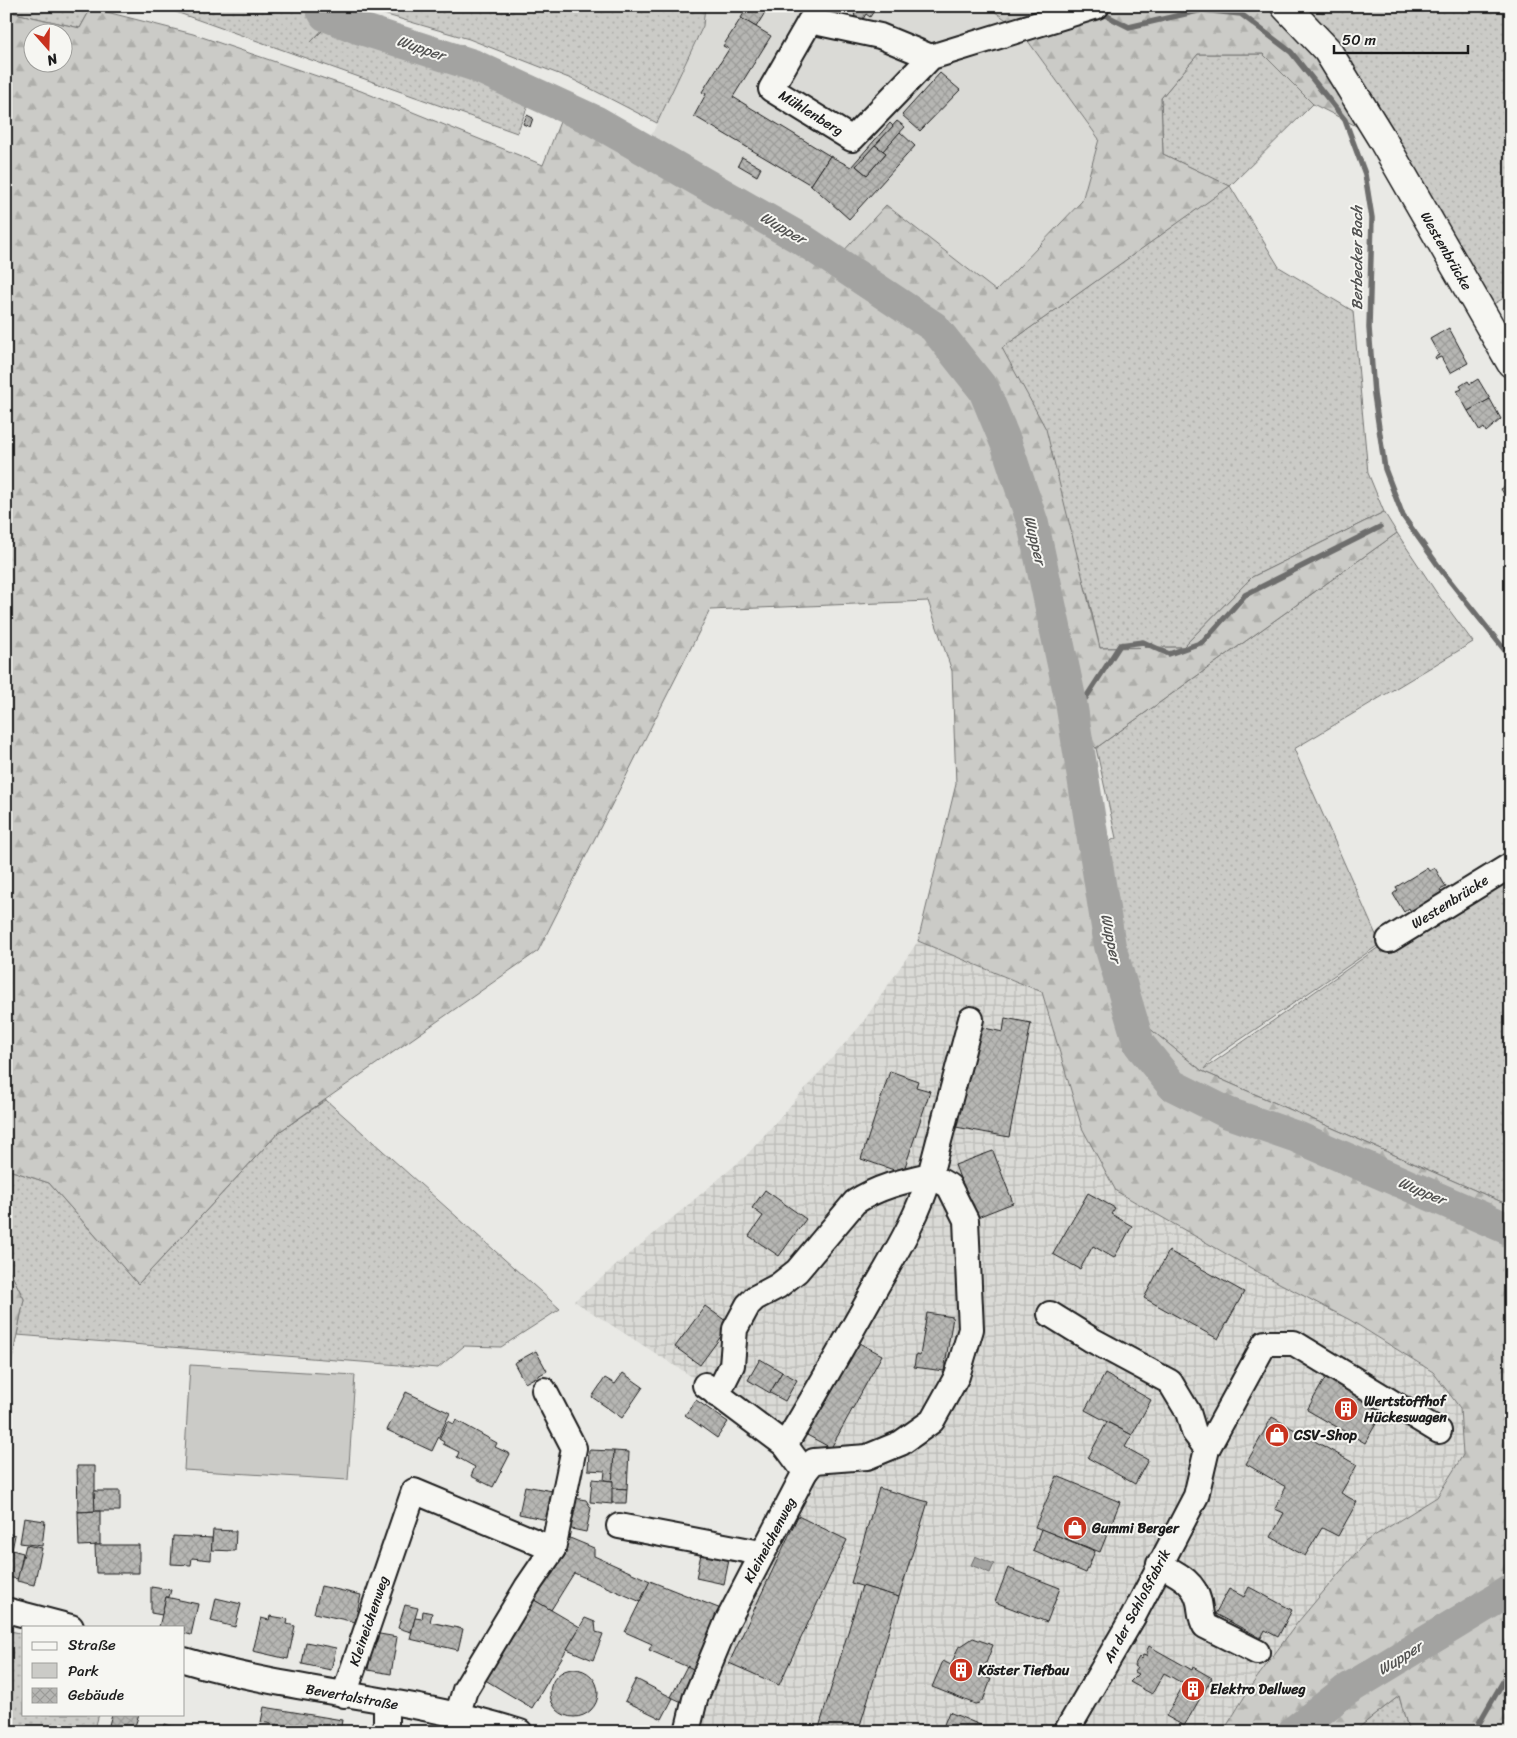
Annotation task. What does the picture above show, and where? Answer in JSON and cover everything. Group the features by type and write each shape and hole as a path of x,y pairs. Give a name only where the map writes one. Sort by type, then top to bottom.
{"main road":[{"name":"Westenbrücke","path":"1285,6 1326,50 1382,139 1511,362"}],"street":[{"name":"Mühlenberg","path":"932,57 880,36 810,20 771,89 852,139 932,57 1092,8"},
{"name":"Westenbrücke","path":"1389,940 1511,865"},
{"path":"785,1445 824,1383 903,1239 925,1193 970,1019"},
{"path":"930,1175 948,1186 966,1220 971,1329 957,1376 932,1421 901,1443 867,1457 814,1461 805,1472 785,1445 711,1390 732,1364 735,1330 741,1315 755,1298 778,1286 797,1271 855,1202 866,1195 901,1181 930,1175"},
{"path":"1050,1314 1092,1340 1170,1382 1188,1412 1194,1432 1208,1448"},
{"name":"An der Schloßfabrik","path":"1066,1732 1133,1617 1196,1496 1208,1448 1265,1343 1294,1343 1439,1430"},
{"path":"458,1716 465,1690 527,1587 553,1549 574,1448 544,1390"},
{"name":"Kleineichenweg","path":"687,1732 695,1699 713,1654 761,1553 793,1498 805,1472"},
{"name":"Kleineichenweg","path":"344,1695 414,1491 553,1549"},
{"path":"619,1526 761,1553"},
{"path":"1159,1564 1191,1584 1196,1593 1201,1620 1205,1626 1257,1652"},
{"path":"6,1610 66,1626"},
{"name":"Bevertalstraße","path":"185,1660 224,1672 458,1716 520,1732"},
{"path":"386,1702 386,1732"}],"shaded area":[{"path":"705,6 987,6 1020,30 1099,139 1082,201 996,291 886,206 828,268 756,215 643,153 703,27"},
{"path":"918,941 1042,992 1082,1128 1350,1320 1433,1372 1460,1408 1463,1455 1437,1497 1366,1541 1298,1622 1251,1686 1223,1732 687,1732 805,1472 705,1385 574,1301 746,1156 861,1025"},
{"path":"975,1556 994,1564 990,1573 971,1565"}],"green space":[{"path":"6,6 87,6 91,8 80,28 72,26 72,22 54,22 6,11"},
{"path":"159,6 304,6 307,13 325,27 311,42 325,28 455,68 531,98 517,133"},
{"path":"356,6 705,6 703,26 657,123 574,80 469,39"},
{"path":"987,6 1285,6 1382,139 1313,104 1263,54 1198,54 1161,98 1163,154 1230,186 1002,348 1046,429 1100,648 1183,647 1252,577 1384,512 1397,533 1096,748 1071,725 1023,535 1039,623 1101,846 1144,1024 1202,1071 1511,1206 1511,1732 1409,1732 1399,1696 1353,1732 1223,1732 1251,1686 1298,1622 1366,1541 1437,1497 1463,1455 1460,1408 1433,1372 1350,1320 1258,1272 1116,1191 1082,1128 1042,992 918,941 956,784 952,671 928,601 710,610 538,951 279,1132 138,1284 49,1183 6,1169 6,11 54,22 22,22 22,72 72,72 72,26 80,28 91,8 193,34 361,91 543,165 563,114 643,153 756,215 828,268 886,205 996,291 1082,201 1099,139 1020,30"},
{"path":"1305,6 1511,6 1511,294 1490,306 1338,44"},
{"path":"1198,54 1263,54 1313,104 1230,186 1279,267 1353,311 1368,473 1384,512 1252,577 1183,647 1100,648 1088,596 1002,348 1229,186 1163,154 1161,98"},
{"path":"1397,533 1438,595 1473,642 1294,749 1380,944 1212,1059 1204,1069 1389,940 1511,869 1511,1206 1202,1071 1144,1024 1101,846 1116,838 1096,748"},
{"path":"326,1100 560,1309 501,1347 464,1346 438,1368 17,1335 24,1299 6,1264 6,1169 49,1183 138,1284 279,1132"},
{"path":"6,1264 24,1299 11,1365 6,1373"},
{"path":"190,1365 355,1375 348,1480 184,1470"},
{"path":"6,1630 22,1634 22,1716 98,1716 94,1732 6,1732"},
{"path":"1399,1696 1409,1732 1353,1732"}],"building":[{"path":"748,6 769,6 756,27 741,18"},
{"path":"847,6 877,6 870,17 866,14 863,19 859,19 855,18 854,11"},
{"path":"741,18 771,36 733,97 830,156 811,185 694,116 706,94 702,92 729,49 723,46"},
{"path":"940,73 960,90 920,131 902,115"},
{"path":"527,115 533,118 530,127 523,124"},
{"path":"897,121 905,127 883,151 875,145"},
{"path":"890,123 893,126 856,166 867,175 886,153 883,151 900,132 915,146 849,219 811,185 830,156 851,167"},
{"path":"875,145 886,153 867,175 856,166"},
{"path":"742,157 761,168 757,176 738,165"},
{"path":"1449,328 1468,363 1450,373 1441,357 1436,359 1435,357 1439,355 1430,339"},
{"path":"1478,379 1490,399 1468,411 1457,391 1462,389 1460,386 1468,381 1470,384"},
{"path":"1490,399 1501,419 1486,432 1484,428 1480,431 1468,411"},
{"path":"1511,484 1511,505 1501,489"},
{"path":"1427,868 1429,871 1435,868 1446,887 1440,890 1442,893 1411,912 1409,908 1404,912 1393,894 1398,890 1396,887"},
{"path":"1005,1018 1031,1023 1009,1137 956,1127 975,1026 1003,1032"},
{"path":"890,1071 918,1081 916,1087 930,1091 903,1173 861,1159"},
{"path":"993,1151 1013,1203 975,1218 955,1165"},
{"path":"765,1190 806,1219 779,1256 749,1236 763,1216 752,1208"},
{"path":"1088,1193 1115,1208 1111,1214 1132,1226 1114,1258 1093,1246 1080,1269 1053,1254"},
{"path":"1169,1251 1244,1292 1218,1339 1144,1298"},
{"path":"705,1306 730,1324 700,1365 675,1347"},
{"path":"927,1313 953,1317 944,1371 914,1367 916,1355 920,1356"},
{"path":"859,1343 882,1355 831,1448 807,1435"},
{"path":"536,1351 547,1371 525,1383 514,1363"},
{"path":"760,1359 782,1372 770,1393 748,1380"},
{"path":"782,1372 797,1380 785,1401 770,1393"},
{"path":"623,1373 643,1387 622,1418 592,1397 605,1378 615,1384"},
{"path":"1105,1374 1151,1400 1132,1435 1085,1410"},
{"name":"Wertstoffhof Hückeswagen","path":"1327,1375 1385,1408 1365,1443 1307,1410"},
{"path":"406,1392 450,1413 432,1451 387,1430"},
{"path":"696,1400 728,1422 717,1438 685,1415"},
{"path":"1272,1417 1357,1465 1341,1493 1357,1502 1338,1536 1322,1528 1305,1556 1271,1537 1284,1513 1275,1509 1286,1487 1246,1464"},
{"path":"456,1420 497,1443 495,1447 510,1454 493,1487 471,1476 475,1467 457,1457 459,1452 443,1444 444,1442 439,1439 448,1421 454,1424"},
{"path":"1107,1422 1132,1435 1125,1447 1148,1460 1135,1484 1088,1458"},
{"path":"589,1450 614,1451 613,1481 604,1480 605,1471 588,1470"},
{"path":"614,1451 629,1452 627,1489 612,1488"},
{"path":"77,1466 95,1466 95,1511 78,1512"},
{"path":"1057,1476 1120,1502 1100,1552 1035,1527"},
{"path":"592,1479 613,1481 612,1504 590,1502"},
{"path":"525,1486 558,1492 552,1521 519,1514"},
{"path":"612,1488 627,1489 626,1503 612,1503"},
{"path":"879,1488 928,1502 899,1597 851,1583"},
{"path":"94,1491 120,1491 120,1511 95,1511"},
{"path":"568,1497 586,1500 591,1508 586,1532 562,1527"},
{"path":"100,1511 100,1545 79,1546 78,1512"},
{"path":"798,1516 847,1540 779,1685 729,1663"},
{"path":"24,1518 45,1521 42,1546 20,1543"},
{"path":"1041,1529 1095,1551 1086,1573 1033,1551"},
{"path":"213,1530 236,1531 235,1551 211,1550"},
{"path":"6,1533 15,1535 12,1550 23,1553 18,1579 6,1577"},
{"path":"173,1536 212,1538 211,1560 192,1558 191,1565 171,1564"},
{"path":"565,1536 594,1548 594,1556 650,1581 641,1602 574,1573 551,1610 529,1597"},
{"path":"26,1545 42,1548 34,1585 17,1581"},
{"path":"95,1545 139,1545 139,1573 96,1573"},
{"path":"701,1554 729,1560 724,1584 696,1578"},
{"path":"1008,1568 1060,1588 1047,1622 995,1602"},
{"path":"650,1581 721,1609 699,1672 649,1650 652,1644 625,1632"},
{"path":"321,1586 361,1595 355,1622 314,1613"},
{"path":"862,1586 899,1597 858,1732 820,1732 818,1731"},
{"path":"151,1587 171,1590 169,1597 166,1597 162,1615 151,1613"},
{"path":"1249,1587 1292,1610 1278,1637 1265,1630 1261,1638 1215,1614 1229,1589 1244,1597"},
{"path":"166,1597 198,1604 191,1635 185,1633 185,1626 159,1626"},
{"path":"529,1597 580,1627 532,1708 482,1678"},
{"path":"216,1598 241,1604 235,1627 211,1621"},
{"path":"405,1605 418,1608 411,1632 398,1628"},
{"path":"423,1611 432,1613 430,1622 463,1629 458,1650 410,1639 415,1618 422,1619"},
{"path":"270,1616 288,1619 287,1624 295,1626 288,1659 253,1651 261,1618 269,1620"},
{"path":"585,1618 595,1622 596,1632 603,1634 593,1660 567,1649"},
{"path":"374,1633 397,1637 391,1674 368,1670"},
{"name":"Köster Tiefbau","path":"973,1638 993,1645 981,1676 991,1679 984,1698 980,1703 975,1704 932,1687 943,1661 951,1665 958,1648"},
{"path":"306,1642 336,1648 331,1670 302,1664"},
{"name":"Elektro Dellweg","path":"1149,1646 1192,1670 1193,1667 1212,1678 1184,1726 1166,1716 1184,1684 1164,1673 1152,1694 1130,1682 1138,1674 1134,1672 1137,1668 1134,1666 1139,1657 1141,1659 1143,1655 1146,1656"},
{"path":"687,1666 699,1672 684,1703 671,1697"},
{"path":"569,1669 579,1669 591,1676 598,1688 598,1698 591,1710 579,1717 569,1717 561,1713 554,1706 550,1698 550,1688 554,1680 561,1673"},
{"path":"636,1679 673,1698 662,1719 625,1701"},
{"path":"264,1707 342,1720 340,1732 316,1732 261,1722"},
{"path":"949,1712 997,1732 941,1732"},
{"path":"111,1716 138,1716 133,1732 109,1725"},
{"path":"165,1724 189,1732 162,1732"},
{"path":"811,1725 819,1728 820,1732 809,1732"}],"waterway":[{"name":"Wupper","path":"320,6 325,15 358,28 473,65 595,121 803,240 934,327 984,390 1006,443 1033,524 1071,702 1110,946 1139,1044 1172,1085 1228,1113 1297,1137 1511,1230"},
{"name":"Berbecker Bach","path":"1103,8 1107,16 1129,27 1202,10 1241,14 1291,52 1345,120 1365,174 1372,218 1369,328 1374,394 1385,469 1403,516 1442,571 1511,658"},
{"path":"1071,702 1085,699 1120,645 1143,642 1169,654 1203,642 1245,595 1380,527"},
{"name":"Wupper","path":"1293,1732 1345,1691 1511,1590"},
{"path":"1474,1732 1511,1668"}],"place":[{"name":"Wertstoffhof Hückeswagen","path":"1346,1409"},
{"name":"CSV-Shop","path":"1277,1435"},
{"name":"Gummi Berger","path":"1075,1528"},
{"name":"Köster Tiefbau","path":"961,1670"},
{"name":"Elektro Dellweg","path":"1193,1689"}]}
